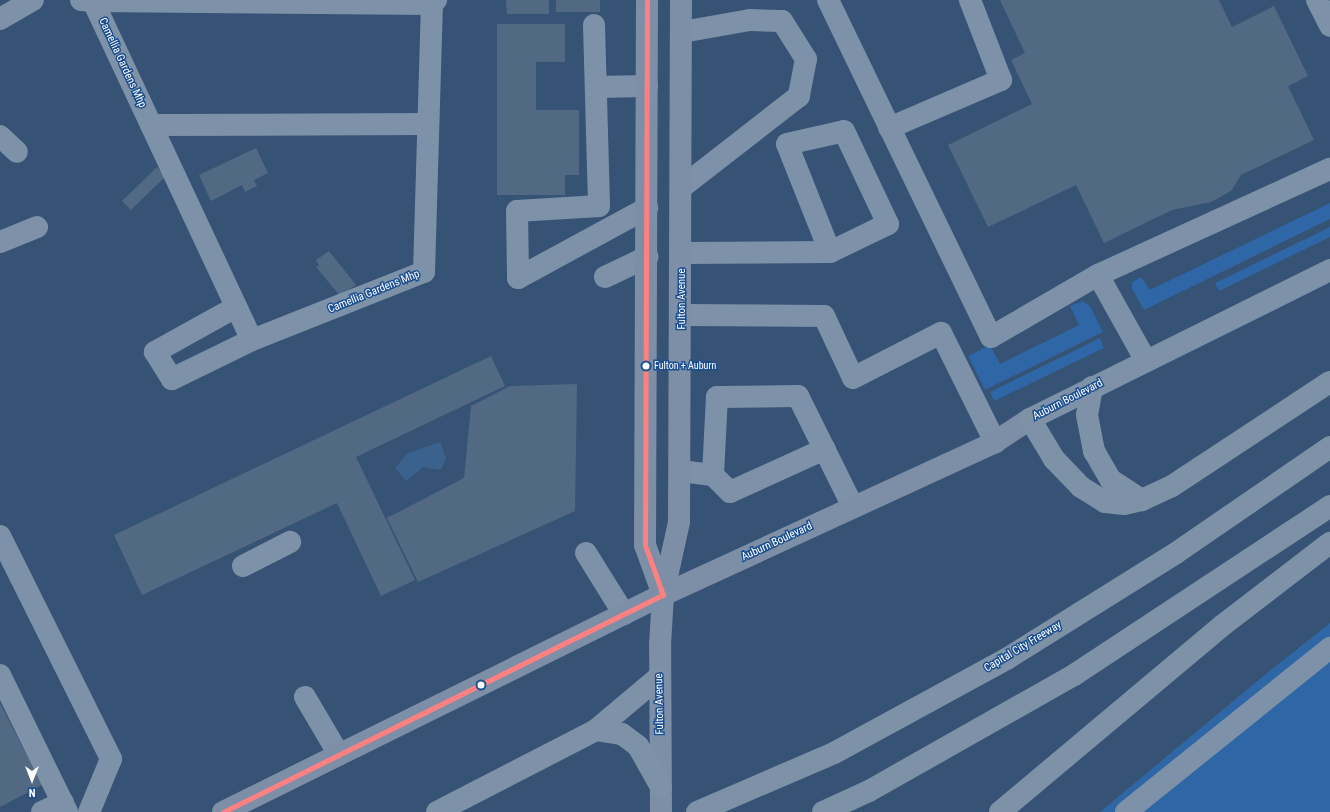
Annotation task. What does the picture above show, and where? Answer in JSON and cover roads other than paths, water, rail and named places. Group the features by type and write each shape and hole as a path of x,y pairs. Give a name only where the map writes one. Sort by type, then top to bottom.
{"highway":[{"path":"1030,419 1054,459 1081,487 1105,502 1124,504 1142,500 1172,486 1330,382"},
{"path":"1092,387 1088,415 1094,451 1111,480 1142,500"},
{"name":"Capital City Freeway","path":"697,812 834,754 1008,658 1176,552 1330,447"},
{"path":"823,812 869,791 1074,675 1330,506"},
{"path":"1000,812 1223,624 1330,543"},
{"path":"437,812 596,730 659,677"},
{"path":"596,730 622,734 638,746 661,787"}],"main road":[{"name":"Fulton Avenue","path":"647,0 645,545 663,595"},
{"name":"Fulton Avenue","path":"661,812 659,677 663,595 679,522 682,315 681,0"},
{"name":"Auburn Boulevard","path":"223,812 338,753 663,595 995,442 1030,419"}],"street":[{"path":"0,19 33,0"},
{"name":"Camellia Gardens Mhp","path":"236,306 155,352 172,379 252,340 424,272 428,124 434,2 87,0 151,125 252,340"},
{"path":"828,0 991,337 1098,276 1330,169"},
{"path":"889,128 1001,80 970,0"},
{"path":"1317,0 1330,26"},
{"path":"682,32 750,20 782,21 806,59 799,96 682,187"},
{"path":"594,25 599,206 517,211 518,278 647,208"},
{"path":"596,87 646,86"},
{"path":"151,125 428,124"},
{"path":"682,253 830,252 888,224 844,131 787,144 830,252"},
{"path":"0,136 17,152"},
{"path":"0,242 38,227"},
{"path":"605,277 647,257"},
{"name":"Auburn Boulevard","path":"1030,419 1330,270"},
{"path":"1098,276 1146,361"},
{"path":"682,315 824,316 852,378 941,333 995,442"},
{"path":"713,475 717,397 798,396 853,508"},
{"path":"680,471 713,475 730,492 825,449"},
{"path":"0,536 111,759 89,812"},
{"path":"243,566 290,542"},
{"path":"586,553 624,614"},
{"path":"1126,812 1330,648"},
{"path":"0,675 65,807 42,812"},
{"path":"305,697 338,753"}],"place":[{"name":"Fulton + Auburn","path":"646,366"}]}
